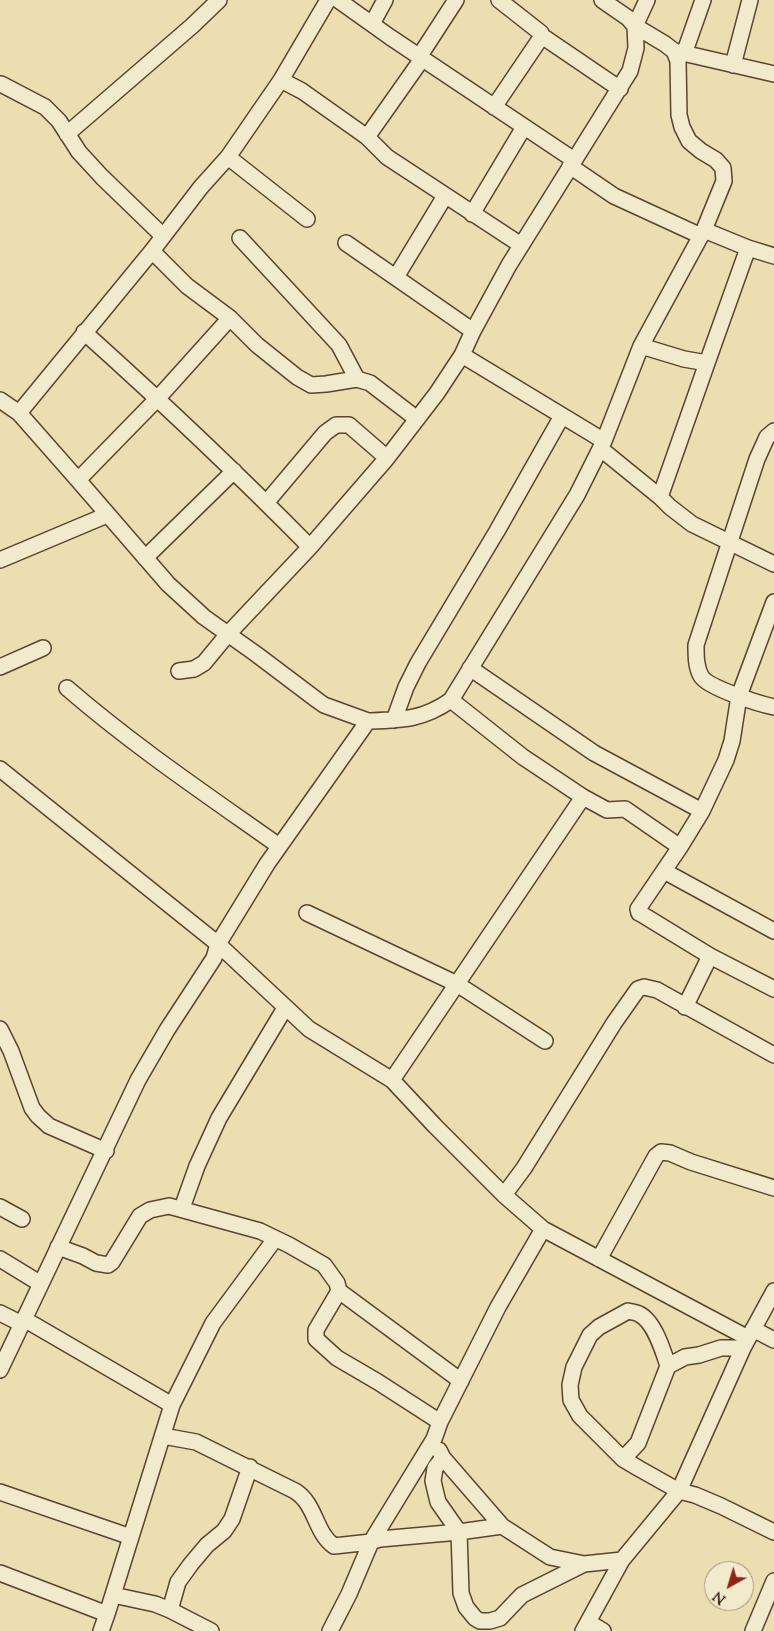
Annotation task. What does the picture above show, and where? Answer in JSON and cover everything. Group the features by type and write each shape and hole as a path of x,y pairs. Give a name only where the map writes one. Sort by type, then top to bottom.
{"street":[{"path":"67,134 192,26 219,0"},
{"path":"19,413 152,251 200,187 228,157 282,80 328,0"},
{"path":"338,0 420,58 524,127 614,196 702,233 774,256"},
{"path":"372,24 385,0"},
{"path":"367,137 456,0"},
{"path":"499,0 541,33 542,36 620,89"},
{"path":"602,0 628,18 635,26 679,52 774,74"},
{"path":"180,671 194,669 204,663 228,634 310,547 386,458 437,393 462,355 473,331 521,245 630,72 636,48 635,26 648,0"},
{"path":"0,400 19,413 168,584 204,618 316,700 324,705 368,721 409,719 431,713 451,700 577,495 603,445 641,346 702,233 724,181 723,168 716,160 689,141 682,127 678,107 679,52 703,0"},
{"path":"733,65 750,0"},
{"path":"494,107 542,36"},
{"path":"282,80 302,91 367,137 387,157 521,245"},
{"path":"1,84 45,107 59,121 79,152 163,236"},
{"path":"472,214 524,127"},
{"path":"228,157 307,220"},
{"path":"396,277 445,196"},
{"path":"240,238 339,346 357,379"},
{"path":"346,243 473,331"},
{"path":"660,497 748,248"},
{"path":"152,251 188,286 230,318 297,377 311,385 357,379 370,383 417,419"},
{"path":"78,480 158,398 230,318"},
{"path":"84,332 158,398 310,547"},
{"path":"641,346 707,363"},
{"path":"462,355 562,416 603,445 670,507 692,524 774,564"},
{"path":"394,720 406,687 418,663 497,531 562,416"},
{"path":"266,503 325,433 336,425 348,425 386,458"},
{"path":"774,430 767,437 757,459 696,645 696,657 702,677 710,685 774,707"},
{"path":"145,558 234,471"},
{"path":"3,554 107,515"},
{"path":"774,602 739,696 732,741 726,760 702,811 638,909 639,913 710,956 774,989"},
{"path":"0,667 43,648"},
{"path":"470,668 594,753 702,811"},
{"path":"67,688 110,725 154,758 280,846"},
{"path":"451,700 522,757 583,797 607,810 625,809 680,847"},
{"path":"0,1370 106,1151 138,1080 167,1030 214,958 218,944 248,894 368,721"},
{"path":"0,769 218,944 309,1029 392,1080 504,1195 543,1229 748,1338 774,1340"},
{"path":"392,1080 583,797"},
{"path":"664,871 774,931"},
{"path":"307,913 457,984 545,1042"},
{"path":"685,1007 710,956"},
{"path":"504,1195 524,1168 614,1023 638,989 644,987 657,990 774,1055"},
{"path":"182,1208 196,1166 219,1118 286,1008"},
{"path":"0,1029 11,1051 32,1108 38,1116 49,1126 106,1151"},
{"path":"599,1259 656,1156 661,1152 670,1153 691,1162 774,1188"},
{"path":"58,1247 83,1256 96,1264 108,1265 112,1262 140,1216 150,1210 169,1206 182,1208 260,1231 324,1265 338,1284 339,1291 316,1330 316,1339 337,1358 440,1422"},
{"path":"0,1207 22,1219"},
{"path":"330,1631 349,1594 371,1542 434,1439 440,1422 498,1307 543,1229"},
{"path":"101,1631 172,1405 213,1323 275,1239"},
{"path":"0,1259 41,1284"},
{"path":"339,1291 461,1381"},
{"path":"603,1631 586,1627 622,1560 678,1491 748,1338 774,1291"},
{"path":"623,1459 638,1444 668,1366 663,1349 650,1322 640,1314 628,1311 599,1327 590,1335 574,1367 570,1385 571,1400 580,1416 623,1459 678,1491 695,1495 721,1506 774,1532"},
{"path":"0,1313 23,1322 172,1405"},
{"path":"668,1366 685,1357 699,1355 748,1338"},
{"path":"163,1436 196,1442 250,1467 302,1495 308,1502 323,1536 334,1546 371,1542 380,1539 502,1526"},
{"path":"434,1439 443,1458 502,1526 550,1557 584,1564 622,1560"},
{"path":"443,1458 435,1468 433,1481 438,1502 459,1532 460,1593 470,1614 480,1621 500,1618 522,1595 584,1564"},
{"path":"170,1610 178,1582 191,1564 224,1531 232,1519 250,1467"},
{"path":"0,1492 131,1537"},
{"path":"0,1573 107,1614"},
{"path":"753,1631 774,1581"},
{"path":"113,1595 155,1604 212,1631"}]}
